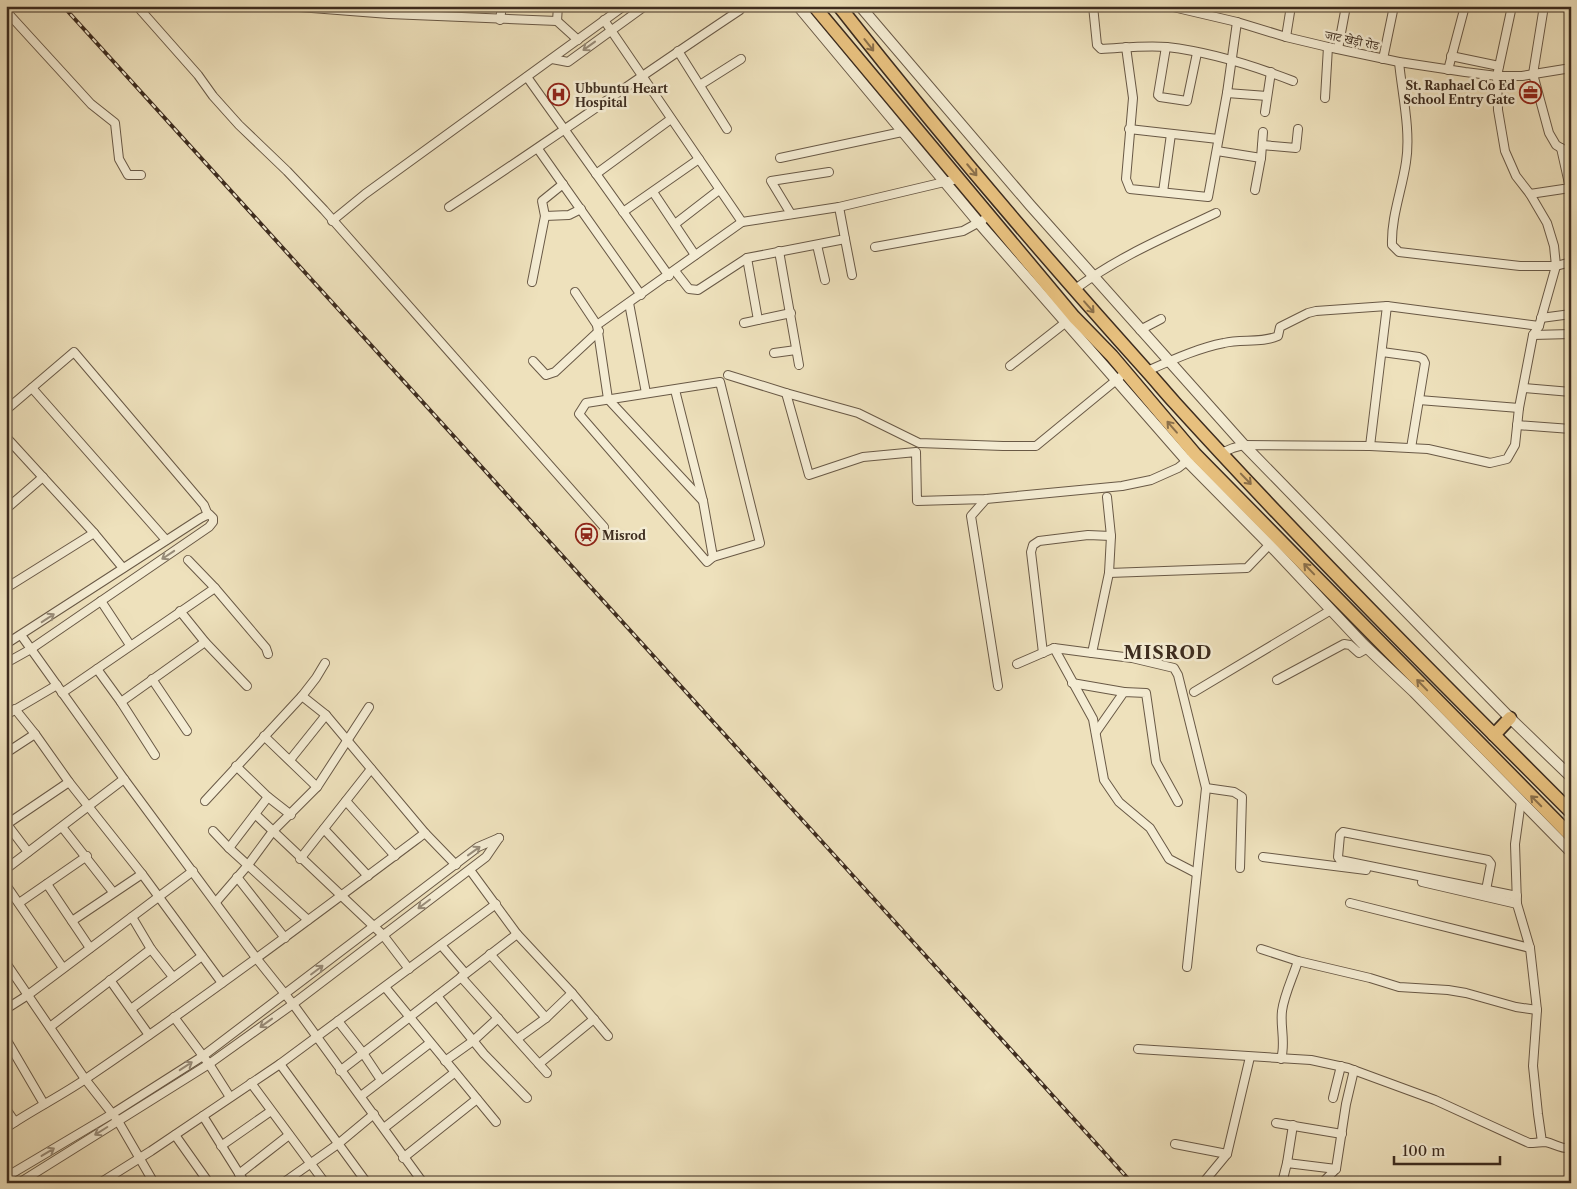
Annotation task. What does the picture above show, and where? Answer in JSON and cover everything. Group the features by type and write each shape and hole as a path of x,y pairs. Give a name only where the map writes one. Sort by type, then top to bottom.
{"main road":[{"path":"814,6 951,180 1070,320 1112,356 1121,376 1191,458 1362,633 1571,836"},
{"path":"839,6 904,89 1074,290 1221,453 1571,812"},
{"path":"1494,735 1510,718"}],"street":[{"path":"137,6 198,75 213,96 239,125 324,210 604,527"},
{"path":"286,6 389,10 500,20 557,21 578,40"},
{"path":"500,20 502,6"},
{"path":"557,21 558,6"},
{"path":"332,220 624,6"},
{"path":"552,59 568,62 645,6"},
{"path":"798,6 902,132 951,180"},
{"path":"860,6 1030,205 1244,445 1510,718 1571,777"},
{"path":"1093,6 1098,48 1101,50 1126,47 1166,47 1197,52 1232,60 1293,81"},
{"name":"जाट खेड़ी रोड","path":"1131,6 1174,7 1328,47 1448,70 1497,76 1533,74 1571,68"},
{"path":"1286,37 1291,6"},
{"path":"1338,49 1346,6"},
{"path":"1383,59 1394,6"},
{"path":"1448,70 1465,6"},
{"path":"1221,453 1244,445 1370,446 1428,449 1490,462 1507,459 1515,445 1519,408 1534,335 1540,322 1556,266 1554,246 1547,223 1530,194 1516,176 1505,151 1498,110 1497,76 1512,6"},
{"path":"1544,6 1533,74 1549,133 1556,145 1571,154"},
{"path":"449,207 538,149 641,76 740,10"},
{"path":"6,11 91,104 115,123 119,159 128,175 141,175"},
{"path":"604,20 742,222"},
{"path":"1126,47 1133,98 1126,180 1130,189 1208,196 1227,93 1237,22"},
{"path":"1166,47 1158,95 1160,97 1187,101 1197,52"},
{"path":"1325,98 1328,47"},
{"path":"678,51 728,128"},
{"path":"1451,56 1499,66"},
{"path":"700,85 741,59"},
{"path":"1399,62 1407,137 1406,161 1391,229 1392,245 1399,252 1520,266 1556,266 1571,262"},
{"path":"1265,112 1271,72"},
{"path":"528,77 623,212 672,273 689,289 698,290 747,258 845,239"},
{"path":"1227,93 1267,96"},
{"path":"596,174 671,120"},
{"path":"1129,129 1218,139"},
{"path":"1262,145 1296,148 1298,129"},
{"path":"780,158 902,132"},
{"path":"1255,190 1261,158 1263,132"},
{"path":"1162,192 1171,134"},
{"path":"1530,194 1570,188 1561,148"},
{"path":"538,149 641,296"},
{"path":"1217,151 1261,158"},
{"path":"623,212 699,159"},
{"path":"791,214 771,181 829,172"},
{"path":"533,361 546,374 555,372 598,328 629,303 742,222 839,207 951,180"},
{"path":"532,282 545,216 542,201 563,184"},
{"path":"675,224 720,190"},
{"path":"653,192 695,255"},
{"path":"839,207 852,275"},
{"path":"545,216 569,215 581,210"},
{"path":"1074,290 1131,254 1216,213"},
{"path":"875,247 963,231 984,219"},
{"path":"817,245 825,280"},
{"path":"779,251 799,365"},
{"path":"747,258 758,320"},
{"path":"575,292 598,328 608,399 703,501"},
{"path":"629,303 646,393"},
{"path":"1370,446 1387,306"},
{"path":"1147,371 1170,361 1224,343 1255,339 1268,340 1278,336 1280,327 1316,311 1387,306 1540,322 1571,314"},
{"path":"744,323 791,313"},
{"path":"1140,330 1161,319"},
{"path":"1010,366 1070,320"},
{"path":"1534,335 1571,334"},
{"path":"774,353 796,350"},
{"path":"6,410 74,352 204,504 208,515 214,518 209,527 31,649 6,663"},
{"path":"1382,352 1423,359 1425,363 1411,448"},
{"path":"728,375 858,413 919,442 969,446 1036,446 1121,376"},
{"path":"720,382 760,543 712,557 707,562 579,414 586,403 675,390 720,382"},
{"path":"32,388 166,540"},
{"path":"1524,388 1571,392"},
{"path":"675,390 703,501 712,557"},
{"path":"786,393 809,475 863,457 916,452 917,501 986,500 1122,486 1151,480 1178,468 1191,458"},
{"path":"1419,400 1519,408"},
{"path":"1517,425 1571,429"},
{"path":"6,437 94,533 123,568"},
{"path":"6,508 43,477"},
{"path":"1092,653 1109,573 1111,536 1107,497"},
{"path":"986,500 971,516 998,686"},
{"path":"6,644 166,540 208,515"},
{"path":"6,588 94,533"},
{"path":"1043,653 1030,552 1033,545 1039,541 1088,535 1111,536"},
{"path":"1109,573 1247,568 1273,541 1332,610 1362,633 1368,648 1414,692 1571,852"},
{"path":"188,560 215,588 266,648 268,654"},
{"path":"62,693 215,588"},
{"path":"101,601 130,645"},
{"path":"1194,692 1332,610"},
{"path":"180,611 205,642 247,686"},
{"path":"21,635 124,779 293,1004 421,1180"},
{"path":"121,702 205,642"},
{"path":"1278,680 1344,644 1350,645 1359,653 1368,648"},
{"path":"1054,648 1092,719 1104,780 1119,802 1150,828 1168,859 1196,873"},
{"path":"1017,664 1054,648 1132,658 1174,668 1178,675 1206,788 1187,967"},
{"path":"204,801 302,696 325,663"},
{"path":"96,669 121,702 154,755"},
{"path":"152,679 187,731"},
{"path":"1072,683 1146,694 1156,762 1178,802"},
{"path":"6,715 57,686"},
{"path":"1096,732 1124,692"},
{"path":"302,696 326,714 425,833 456,865"},
{"path":"216,902 273,832 317,787 369,707"},
{"path":"15,710 36,734 69,782 142,874 222,983"},
{"path":"290,760 326,714"},
{"path":"6,753 36,734"},
{"path":"264,736 317,787"},
{"path":"236,766 268,797 291,815"},
{"path":"300,859 371,769"},
{"path":"6,868 124,779"},
{"path":"28,852 7,824 69,782"},
{"path":"1206,788 1234,792 1242,798 1240,868"},
{"path":"229,848 268,797"},
{"path":"346,801 395,856"},
{"path":"1521,801 1515,844 1517,900 1530,948 1537,1010 1533,1066 1542,1142"},
{"path":"255,814 300,859 383,935 409,969"},
{"path":"62,827 87,856 113,892"},
{"path":"324,829 368,876"},
{"path":"213,832 308,920"},
{"path":"1486,890 1491,864 1488,860 1343,832 1340,834 1338,857 1340,860 1486,890 1517,900"},
{"path":"6,1128 85,1079 174,1017 285,938 425,833"},
{"path":"6,1176 112,1114 203,1056 478,847 500,838 486,857 470,870 293,1004 209,1064 19,1183"},
{"path":"19,902 87,856"},
{"path":"1263,857 1373,871 1517,900"},
{"path":"470,870 517,934 572,993 608,1036"},
{"path":"6,1009 193,871"},
{"path":"72,921 142,874"},
{"path":"237,877 285,938"},
{"path":"47,884 90,948"},
{"path":"6,885 64,968"},
{"path":"1350,903 1530,948"},
{"path":"100,1183 280,1064 496,904"},
{"path":"132,917 151,949 173,977"},
{"path":"340,1070 517,934"},
{"path":"440,944 498,1018 547,1073"},
{"path":"50,1027 151,949"},
{"path":"1261,949 1298,961 1399,987 1466,993 1537,1010"},
{"path":"490,954 546,1018"},
{"path":"131,1008 202,956"},
{"path":"1281,1059 1284,1049 1281,1029 1282,1009 1298,961"},
{"path":"6,963 85,1079 118,1121 154,1183"},
{"path":"110,980 149,1034"},
{"path":"384,987 496,1122"},
{"path":"517,1039 546,1018 572,993"},
{"path":"436,996 473,1040 527,1098"},
{"path":"174,1017 209,1064 230,1097"},
{"path":"445,1061 498,1018"},
{"path":"539,1064 594,1019"},
{"path":"338,1021 364,1053 381,1080"},
{"path":"6,1039 9,1052 44,1104"},
{"path":"361,1096 430,1043"},
{"path":"1138,1049 1311,1060 1341,1066 1435,1100 1529,1143 1542,1142 1566,1149 1571,1148"},
{"path":"1203,1183 1227,1154 1250,1057"},
{"path":"280,1064 368,1183"},
{"path":"1333,1098 1341,1066"},
{"path":"1322,1183 1336,1169 1346,1104 1354,1070"},
{"path":"384,1128 454,1073"},
{"path":"251,1083 325,1183"},
{"path":"404,1158 476,1099"},
{"path":"6,1110 15,1122"},
{"path":"221,1146 271,1111"},
{"path":"283,1183 310,1162 338,1144 374,1114"},
{"path":"203,1116 245,1183"},
{"path":"1276,1123 1342,1134"},
{"path":"1282,1183 1293,1125"},
{"path":"175,1135 209,1183"},
{"path":"239,1174 289,1136"},
{"path":"1175,1144 1227,1154"},
{"path":"1287,1163 1336,1169"}],"railway":[{"path":"63,6 1132,1183"}],"place":[{"name":"St. Raphael Co Ed School Entry Gate","path":"1531,92"},
{"name":"Ubbuntu Heart Hospital","path":"559,95"},
{"name":"Misrod","path":"586,535"}],"district":[{"name":"MISROD","path":"1168,653"}]}
